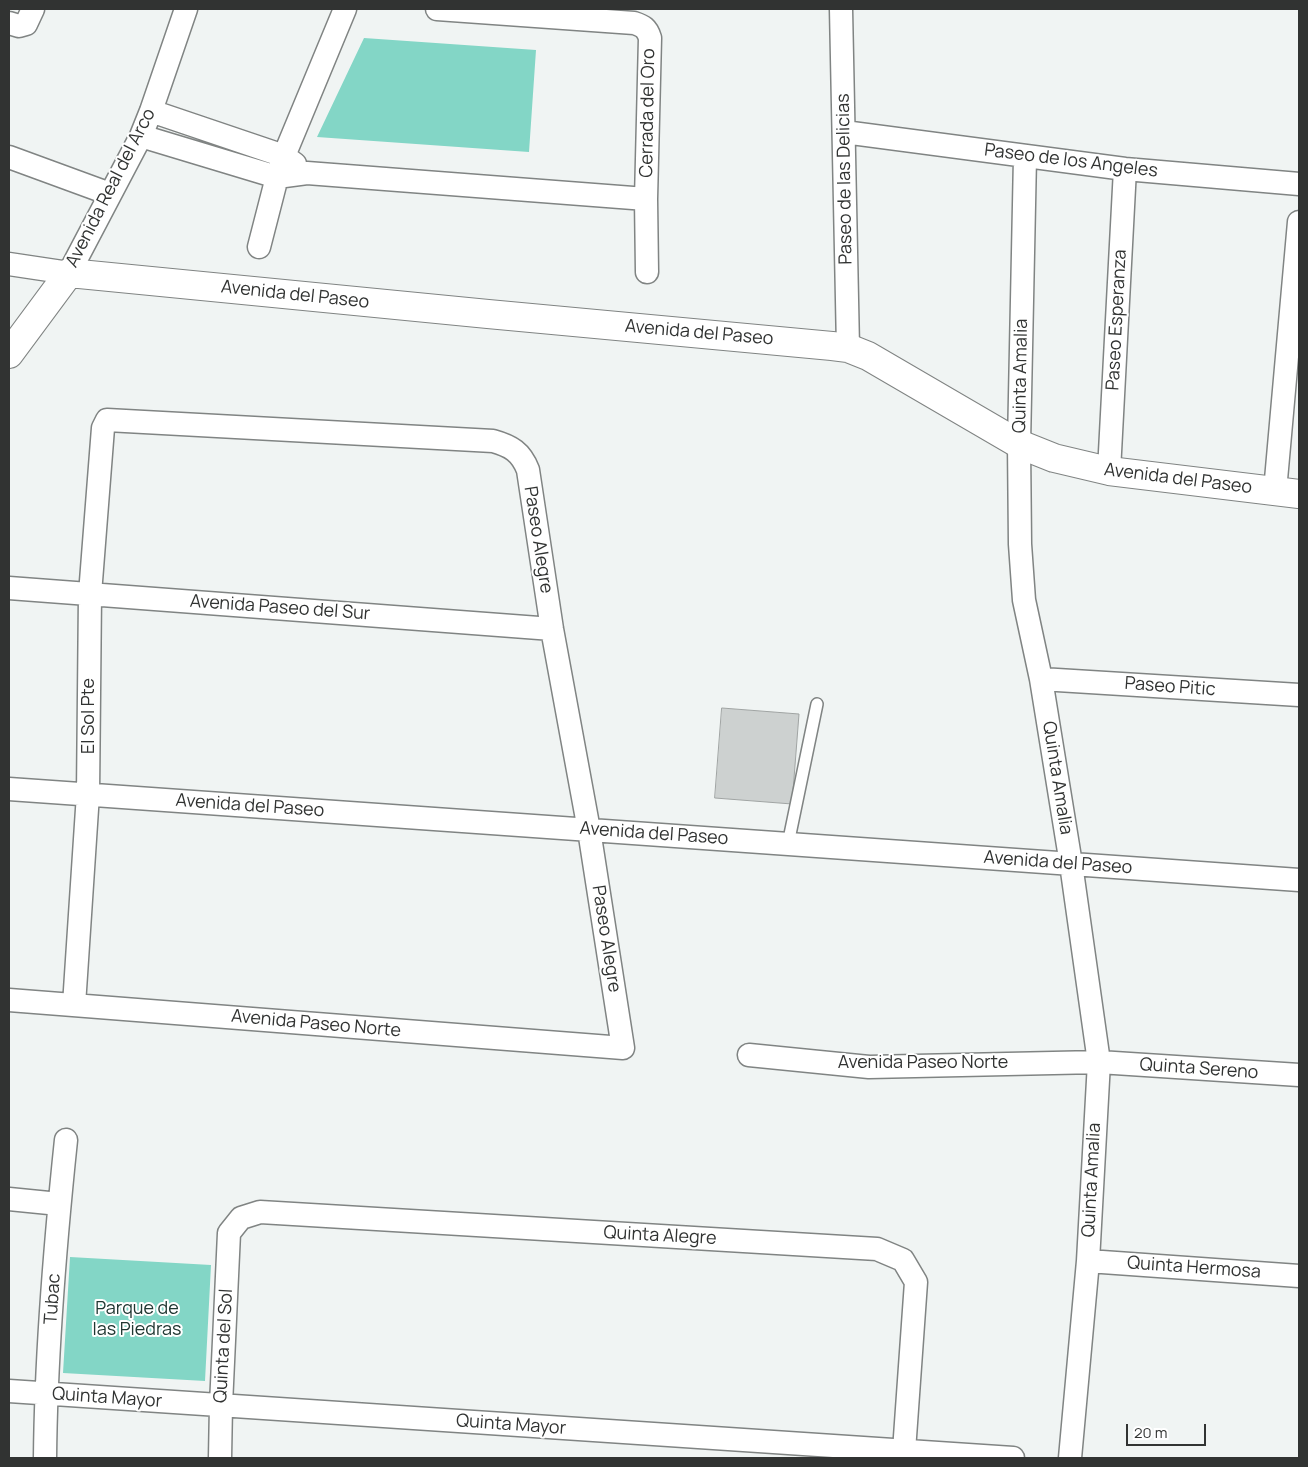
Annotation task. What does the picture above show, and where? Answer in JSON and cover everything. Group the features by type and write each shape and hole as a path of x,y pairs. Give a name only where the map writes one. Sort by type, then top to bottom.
{"street":[{"path":"9,23 19,26 26,24 32,9"},
{"name":"Avenida Real del Arco","path":"9,354 69,272 141,136 186,9"},
{"path":"259,247 280,166 345,9"},
{"name":"Cerrada del Oro","path":"437,9 634,23 645,27 650,38 646,199 647,272"},
{"name":"Paseo de las Delicias","path":"841,9 848,348"},
{"name":"Cerrada del Oro","path":"151,111 280,166"},
{"name":"Paseo de los Angeles","path":"844,132 1026,157 1299,184"},
{"name":"Cerrada del Oro","path":"141,136 308,173 646,199"},
{"path":"9,157 110,194"},
{"name":"Quinta Amalia","path":"1026,157 1020,444 1020,544 1024,600 1041,679 1071,864 1099,1062 1088,1261 1070,1458"},
{"name":"Paseo Esperanza","path":"1109,471 1125,168"},
{"path":"1287,493 1299,222"},
{"path":"9,264 69,272"},
{"name":"Avenida del Paseo","path":"69,272 848,348 868,356 1020,444 1054,458 1109,471 1287,493"},
{"name":"Paseo Alegre","path":"103,428 109,419 493,441 505,444 524,459 528,470 552,629 589,830 623,1048"},
{"name":"El Sol Pte","path":"74,1005 88,794 90,594 103,428"},
{"name":"Avenida Paseo del Sur","path":"9,588 552,629"},
{"name":"Paseo Pitic","path":"1041,679 1299,695"},
{"name":"Avenida del Paseo","path":"9,789 1299,880"},
{"name":"Avenida Paseo Norte","path":"9,1000 623,1048"},
{"name":"Avenida Paseo Norte","path":"748,1055 869,1066 1099,1062"},
{"name":"Quinta Sereno","path":"1099,1062 1299,1076"},
{"name":"Tubac","path":"45,1458 46,1394 59,1204 66,1140"},
{"path":"9,1199 59,1204"},
{"name":"Quinta Alegre","path":"230,1233 241,1218 260,1212 877,1249 903,1260 916,1282 904,1451"},
{"name":"Quinta del Sol","path":"220,1458 220,1405 230,1233"},
{"name":"Quinta Hermosa","path":"1088,1261 1299,1276"},
{"name":"Quinta Mayor","path":"9,1391 1013,1458"}],"lane":[{"path":"788,844 817,704"}],"green space":[{"path":"364,38 536,50 529,152 317,137"},
{"name":"Parque de las Piedras","path":"70,1257 211,1265 205,1381 63,1373"}],"building":[{"path":"722,708 799,714 792,804 715,798"}]}
